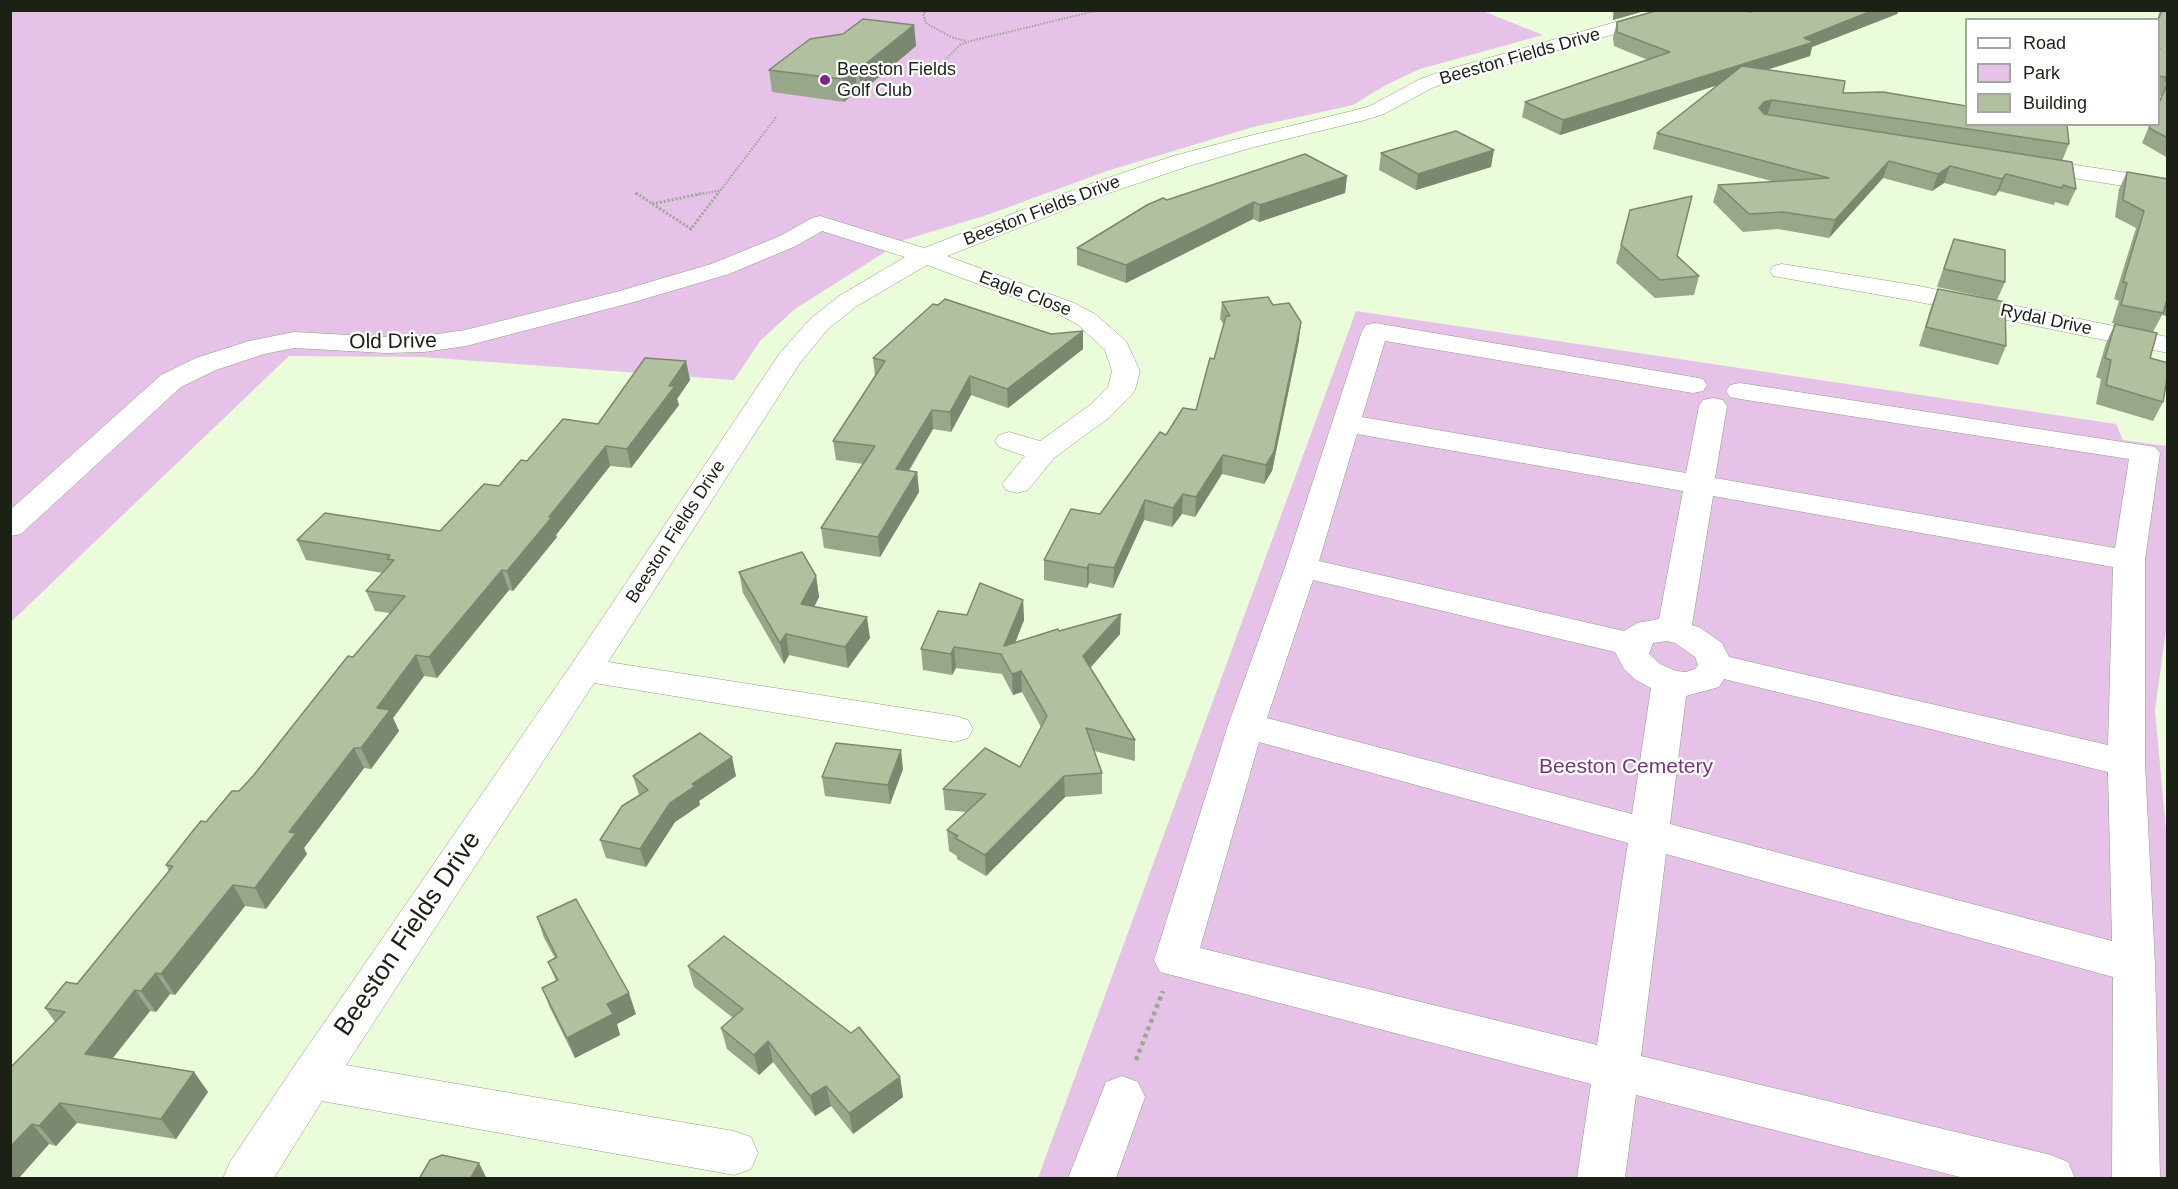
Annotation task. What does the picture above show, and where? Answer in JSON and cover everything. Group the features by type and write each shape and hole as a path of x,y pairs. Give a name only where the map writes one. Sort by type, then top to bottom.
{"street":[{"name":"Beeston Fields Drive","path":"247,1179 310,1079 585,670 789,359 819,324 848,301 925,256 1092,191 1180,161 1358,116 1377,110 1425,84 1446,76 1678,10"},
{"path":"2015,162 2168,186"},
{"name":"Eagle Close","path":"820,223 925,256 1065,308 1086,318 1117,347 1126,371 1121,390 1100,411 1044,452 1017,484"},
{"name":"Old Drive","path":"10,527 171,381 206,364 258,347 294,340 386,345 424,344 466,338 625,297 720,269 788,241 820,223"},
{"name":"Rydal Drive","path":"1782,271 1914,293 2168,345"},
{"path":"2051,1179 1175,960 1246,725 1301,567 1375,331 1703,395 1726,407 1738,405 1745,399 1740,391 2145,453 2129,560 2126,763 2134,965 2136,1179"},
{"path":"1674,632 1700,485 1703,395"},
{"path":"1346,423 2129,560"},
{"path":"1009,441 1044,452"},
{"path":"1301,567 1635,645"},
{"path":"1668,630 1687,635 1710,651 1715,665 1707,678 1696,682 1670,682 1648,672 1632,654 1638,636 1648,632 1668,630"},
{"path":"1715,665 2126,763"},
{"path":"585,670 956,729"},
{"path":"1601,1179 1670,682"},
{"path":"1246,725 1649,832 2134,965"},
{"path":"310,1079 734,1153"},
{"path":"1092,1179 1122,1097"}],"path":[{"path":"927,10 923,14 926,23 951,37 967,42"},
{"path":"932,73 960,45 967,42 1099,10"},
{"path":"635,193 691,229 777,116"},
{"path":"652,204 721,190"},
{"path":"1122,1097 1175,960"}],"green space":[{"path":"1480,10 1543,35 1420,69 1386,85 1353,105 1253,127 1107,171 987,215 904,240 795,309 760,341 734,380 422,357 289,356 11,622 11,11"},
{"name":"Beeston Cemetery","path":"1356,311 2116,424 2123,440 2167,446 2168,616 2155,710 2168,852 2167,1178 1038,1178"}],"building":[{"path":"1659,10 1746,10 1750,12 1755,10 1874,10 1804,38 1814,42 1563,120 1525,102 1670,52 1617,32 1617,22"},
{"path":"2162,10 2168,10 2168,81 2165,80 2166,77 2160,76 2159,18"},
{"path":"863,19 914,25 859,69 855,68 842,79 769,70 810,39 843,34"},
{"path":"1742,66 1845,81 1843,93 1883,92 1965,106 1965,126 2067,126 2069,144 1772,100 1764,102 1759,108 1764,114 2072,162 2076,189 2063,185 2062,188 2006,174 2002,179 1950,166 1938,174 1889,161 1835,220 1783,212 1749,214 1718,185 1829,178 1657,133"},
{"path":"2168,83 2168,138 2149,128 2160,126 2160,101"},
{"path":"1456,131 1494,150 1418,174 1381,153"},
{"path":"1305,154 1347,176 1260,205 1254,202 1126,265 1077,248 1147,205 1163,198 1167,200"},
{"path":"2127,172 2168,179 2168,297 2163,313 2121,305 2127,283 2123,282 2144,211 2123,200"},
{"path":"1692,196 1677,256 1699,276 1660,280 1621,245 1630,210"},
{"path":"1954,239 2005,250 2005,282 1944,269"},
{"path":"1938,289 2005,302 2006,346 1926,327"},
{"path":"1268,297 1273,305 1289,303 1301,322 1274,452 1266,465 1223,455 1196,497 1183,494 1173,508 1145,500 1114,568 1089,564 1087,568 1044,560 1071,509 1100,514 1160,432 1166,435 1183,408 1196,410 1210,358 1214,359 1226,316 1230,316 1222,302"},
{"path":"945,299 1051,334 1083,331 1007,389 970,376 950,412 932,410 896,469 917,472 878,537 821,528 875,446 833,441 885,361 873,358 933,304 938,305"},
{"path":"2115,324 2157,333 2150,358 2168,363 2163,402 2106,385 2111,360 2105,358"},
{"path":"645,358 686,361 669,386 675,386 627,449 606,446 507,571 502,570 429,657 416,655 377,708 390,710 361,748 354,748 289,832 296,833 255,888 233,885 161,974 156,973 141,991 135,990 85,1054 194,1072 161,1119 60,1103 39,1126 32,1124 10,1147 10,1068 65,1012 45,1008 66,982 77,984 173,866 166,865 201,821 206,822 232,791 239,791 253,776 348,656 353,657 405,596 366,591 394,560 387,559 390,555 297,540 325,513 440,531 484,484 499,486 521,460 527,461 563,419 598,424"},
{"path":"802,552 816,576 801,604 867,617 845,647 786,634 780,643 739,572"},
{"path":"980,583 1023,600 1004,646 1058,629 1059,631 1121,614 1083,656 1135,740 1086,728 1102,773 1064,776 985,855 955,838 958,836 947,830 986,794 943,789 985,748 1020,767 1047,716 1021,671 1012,674 1001,654 954,647 951,654 921,649 938,611 967,615"},
{"path":"700,733 732,757 692,784 695,786 670,803 640,849 600,840 622,806 648,790 633,776"},
{"path":"836,743 901,750 888,785 822,777"},
{"path":"576,899 629,993 607,1004 613,1014 567,1038 542,988 558,980 548,962 557,957 537,917"},
{"path":"724,936 851,1033 859,1027 900,1077 849,1113 826,1086 810,1096 768,1041 754,1055 721,1028 743,1009 688,966"},
{"path":"442,1155 479,1163 470,1179 419,1179 430,1160"}],"place":[{"name":"Beeston Fields Golf Club","path":"825,80"}]}
